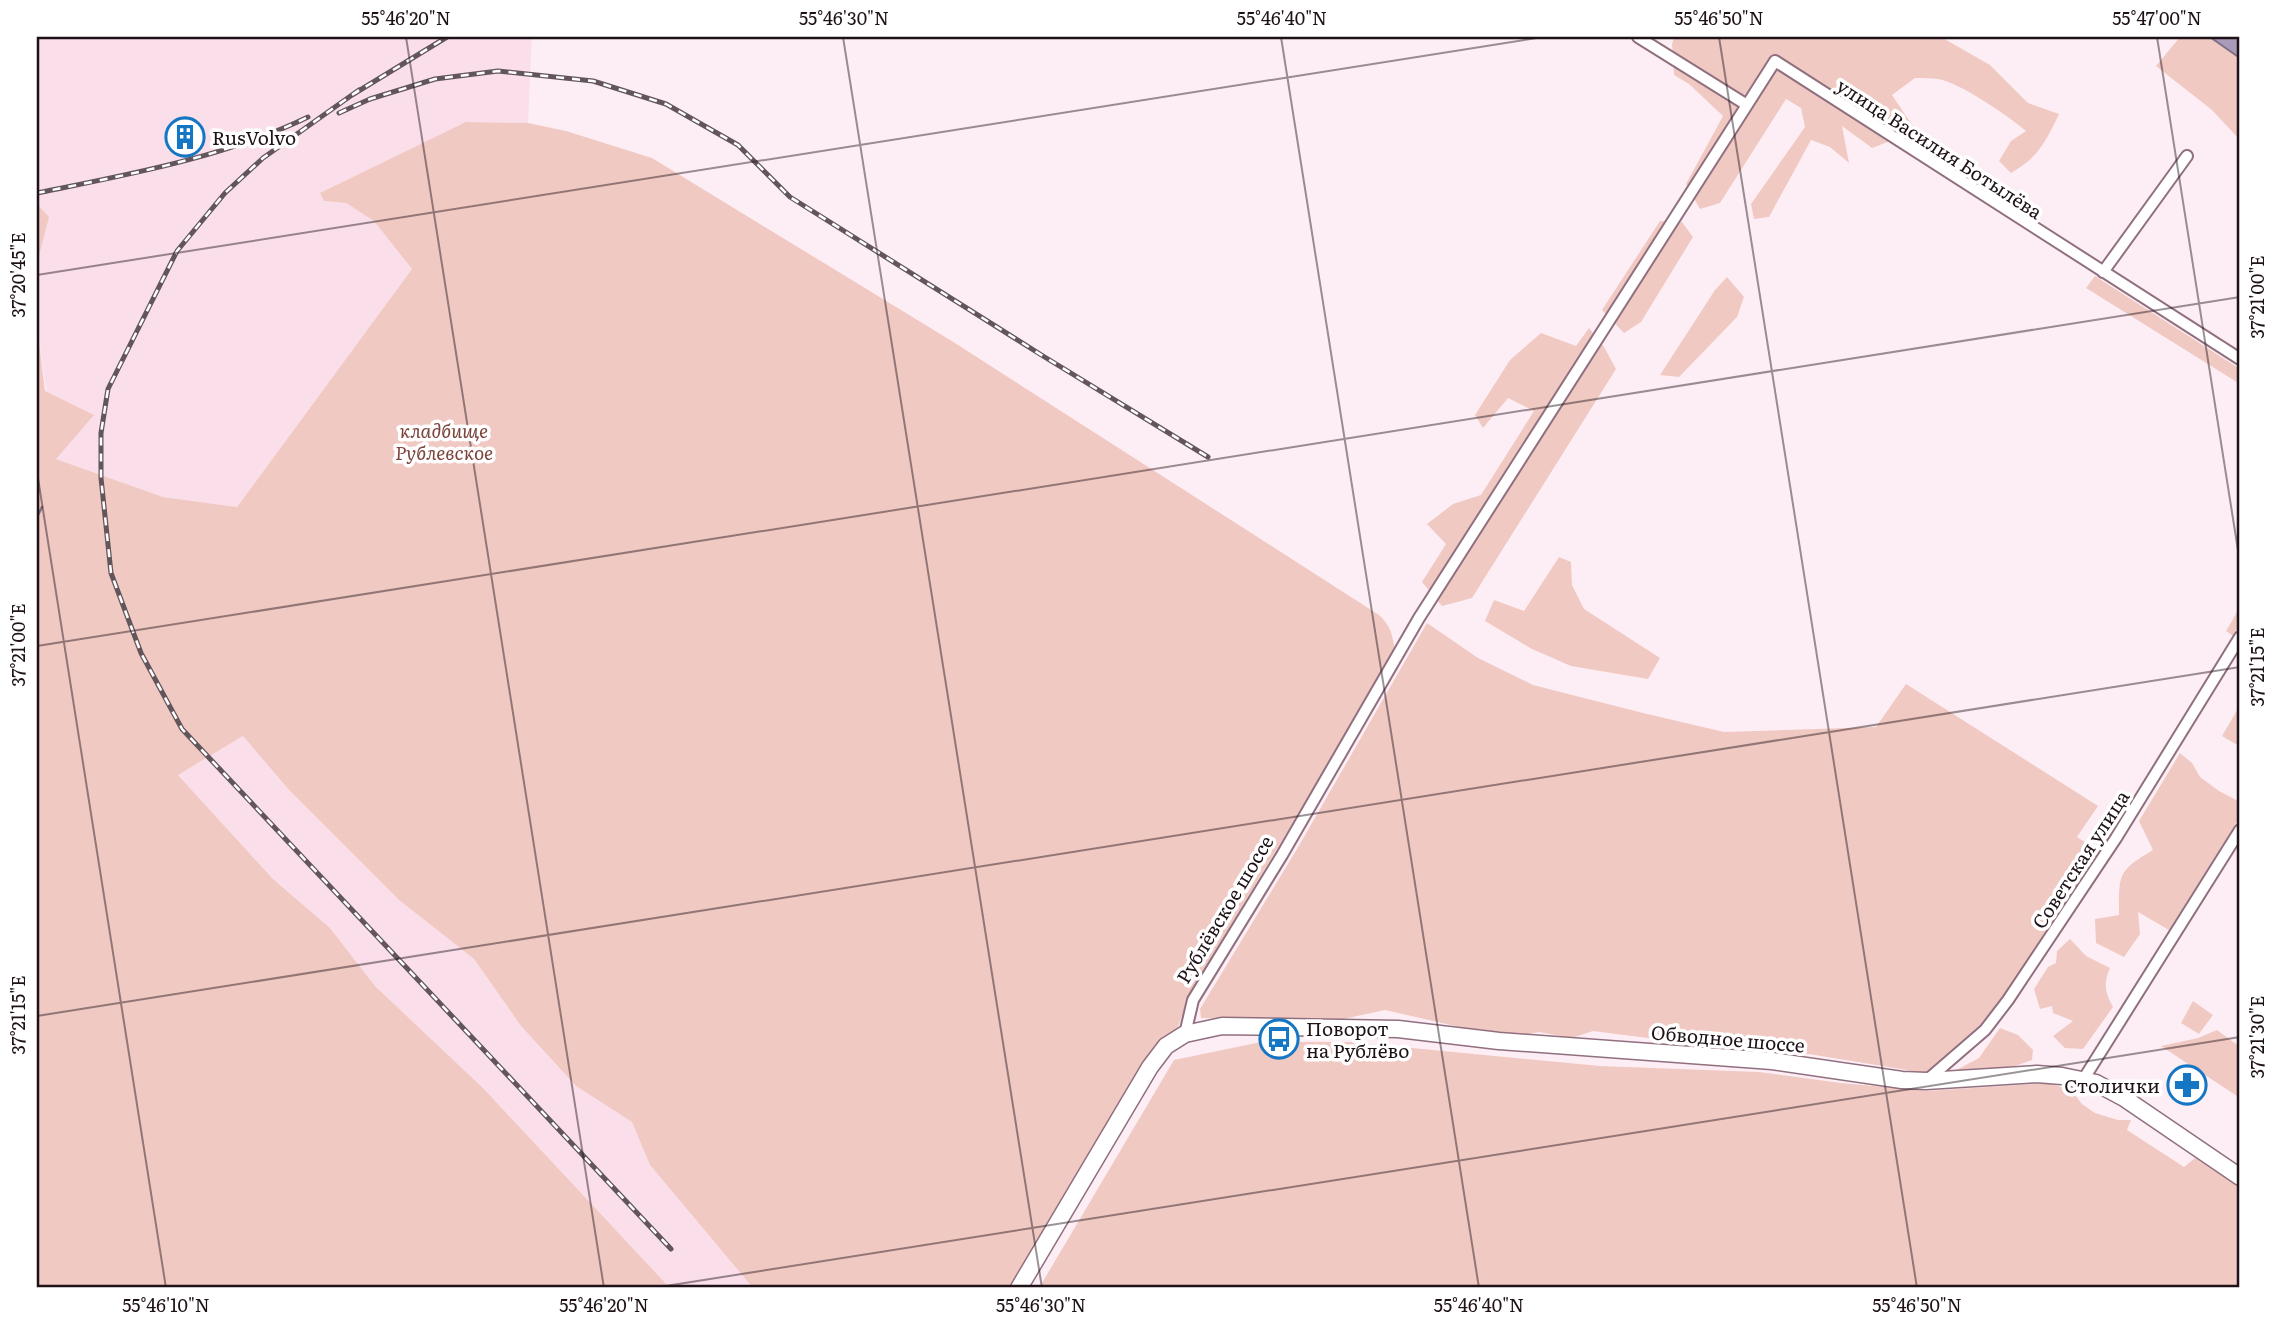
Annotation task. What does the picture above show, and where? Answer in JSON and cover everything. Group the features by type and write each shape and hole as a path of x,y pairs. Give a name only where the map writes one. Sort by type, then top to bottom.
{"street":[{"path":"1638,37 1747,105"},
{"name":"улица Василия Ботылёва","path":"1747,105 1775,61 2240,359"},
{"name":"Рублёвское шоссе","path":"1185,1034 1193,1000 1282,855 1419,618 1747,105"},
{"path":"2103,272 2187,156"},
{"name":"Советская улица","path":"1926,1081 1985,1030 2008,1000 2116,838 2240,637"},
{"path":"2084,1080 2240,830"},
{"name":"Обводное шоссе","path":"1185,1034 1222,1026 1398,1029 1499,1041 1772,1061 1902,1080 2038,1074 2084,1080 2096,1083 2124,1098 2240,1177"},
{"path":"1018,1288 1150,1067 1166,1046 1185,1034"}],"shaded area":[{"path":"37,37 532,37 528,123 466,122 324,201 346,203 375,221 412,269 237,507 163,497 56,459 37,326 37,264 48,217 37,204"},
{"path":"2210,37 2240,37 2240,58"},
{"path":"243,736 289,790 399,900 474,959 521,1026 576,1086 632,1122 650,1165 753,1288 670,1288 483,1088 375,986 330,928 273,879 178,775"}],"green space":[{"path":"1674,37 1941,37 1990,65 2028,103 2059,114 2040,148 2011,173 1999,161 2011,141 2026,131 1959,87 1938,79 1915,78 1892,95 1916,131 1872,148 1842,126 1849,163 1830,147 1811,140 1769,217 1754,219 1751,204 1805,127 1801,108 1786,99 1720,203 1700,209 1686,184 1723,116 1689,84 1674,75"},
{"path":"2180,37 2210,37 2240,58 2240,140 2212,110 2156,66"},
{"name":"кладбище Рублевское","path":"466,122 528,123 566,131 652,158 955,343 1379,615 1389,627 1395,653 1189,995 1177,1030 1164,1036 1156,1048 1012,1288 753,1288 650,1165 632,1122 576,1086 521,1026 474,959 399,900 289,790 243,736 178,775 273,879 330,928 375,986 483,1088 670,1288 37,1288 37,326 45,391 94,415 56,459 163,497 237,507 412,269 374,221 346,203 324,201 320,193"},
{"path":"37,204 49,217 37,264"},
{"path":"1660,221 1682,222 1693,237 1641,322 1624,333 1602,310"},
{"path":"2095,276 2240,369 2240,384 2086,288"},
{"path":"1727,277 1744,297 1737,317 1679,377 1660,375 1715,290"},
{"path":"1589,328 1616,369 1472,598 1442,606 1422,582 1446,544 1427,524 1453,504 1481,495 1534,411 1508,398 1483,428 1475,415 1510,360 1541,333 1576,346"},
{"path":"1559,557 1571,562 1572,585 1584,609 1660,658 1648,679 1571,666 1532,649 1485,621 1494,600 1524,611"},
{"path":"2240,607 2240,624 2233,636 2226,631"},
{"path":"1427,623 1478,658 1533,685 1724,732 1876,727 1906,684 2098,806 2077,837 2101,852 2000,1003 1983,1023 1925,1073 1778,1049 1741,1050 1593,1031 1572,1038 1539,1032 1508,1038 1385,1010 1339,1020 1201,1018 1200,1009 1297,849"},
{"path":"2239,707 2240,745 2239,746 2222,736"},
{"path":"2180,753 2192,763 2200,777 2240,802 2240,817 2169,930 2138,912 2140,934 2124,957 2096,943 2095,919 2119,915 2122,875 2132,863 2153,850 2139,821"},
{"path":"2070,939 2086,956 2110,968 2106,988 2113,1007 2083,1049 2065,1048 2053,1036 2073,1021 2053,1013 2052,1006 2040,1009 2034,989 2048,967 2056,963 2057,951"},
{"path":"2193,1001 2213,1015 2199,1034 2181,1023"},
{"path":"2000,1028 2018,1035 2033,1050 2032,1060 2015,1066 1947,1075 1979,1058"},
{"path":"2217,1030 2240,1047 2240,1098 2161,1046 2198,1038"},
{"path":"1261,1042 1350,1042 1600,1066 1759,1072 1928,1091 2048,1083 2071,1090 2082,1104 2095,1113 2118,1120 2131,1120 2127,1130 2184,1167 2195,1158 2240,1187 2240,1288 1039,1288 1174,1060"}],"waterway":[{"path":"37,517 42,507"}],"railway":[{"path":"352,95 447,37"},
{"path":"339,113 370,99 435,79 498,71 593,81 666,104 738,145 790,197 1208,457"},
{"path":"359,90 263,158 225,193 177,251 108,389 101,433 101,478 111,573 141,653 182,729 671,1249"},
{"path":"37,193 140,172 210,154 308,117"}],"place":[{"name":"RusVolvo","path":"185,137"},
{"name":"Поворот на Рублёво","path":"1279,1039"},
{"name":"Столички","path":"2187,1085"}]}
